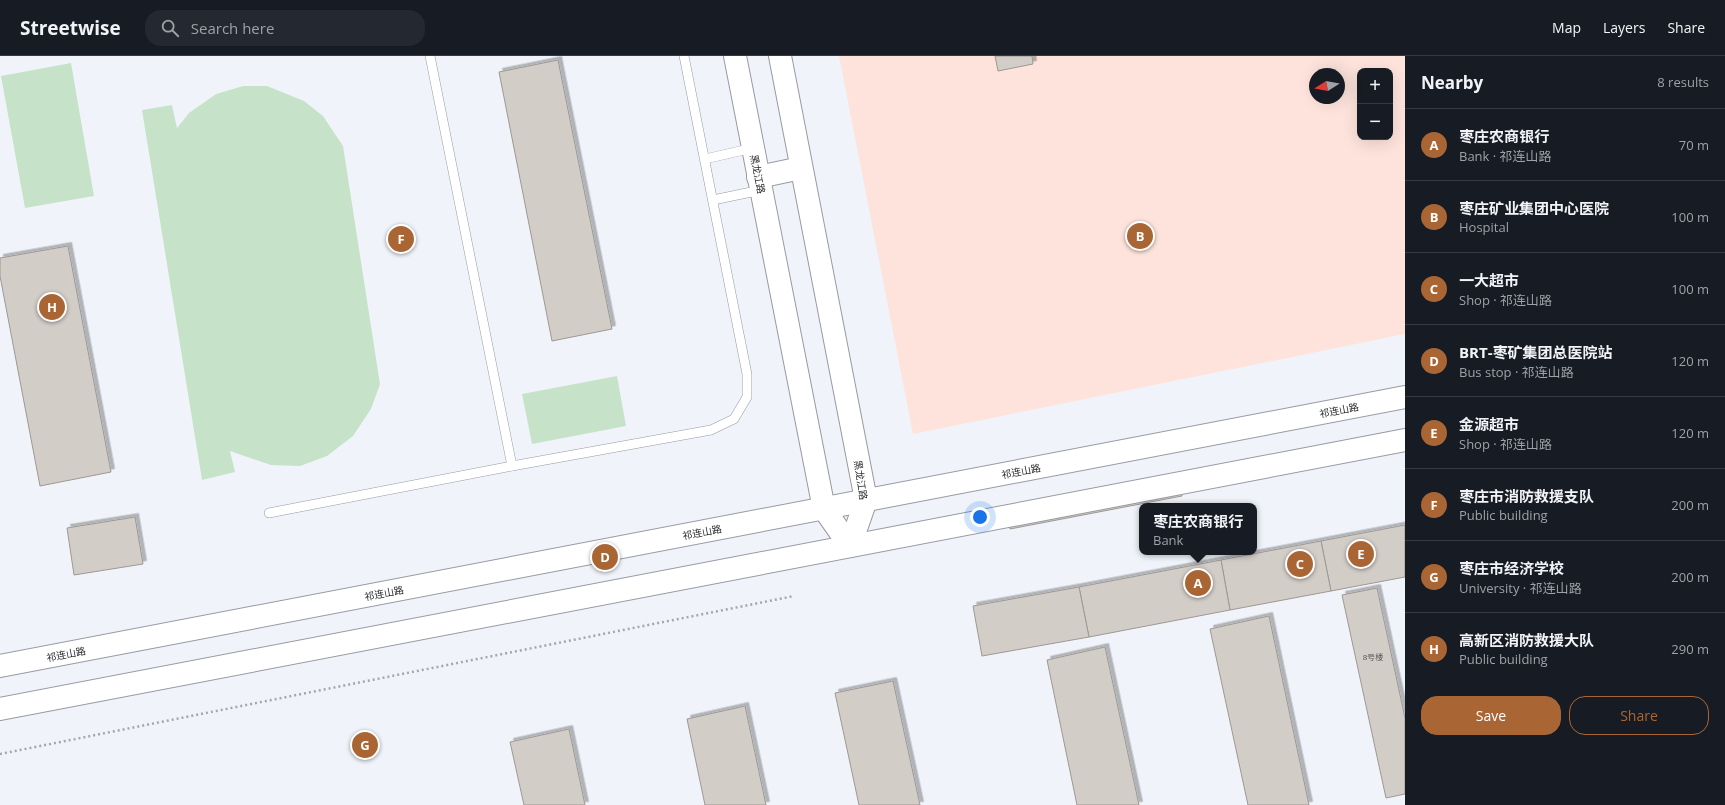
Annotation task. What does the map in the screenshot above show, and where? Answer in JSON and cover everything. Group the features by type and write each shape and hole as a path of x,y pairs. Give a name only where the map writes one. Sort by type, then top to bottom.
{"main road":[{"name":"黑龙江路","path":"735,56 824,509 850,546"},
{"name":"黑龙江路","path":"780,56 866,500 850,546"},
{"path":"760,184 801,168"},
{"name":"祁连山路","path":"0,666 1405,397"},
{"path":"0,709 1405,440"}],"lane":[{"path":"430,56 512,466"},
{"path":"269,513 512,466 711,430 734,419 747,397 747,374 684,56"},
{"path":"705,159 753,148"},
{"path":"713,200 760,184"}],"path":[{"path":"0,754 794,596"}],"shaded area":[{"path":"839,56 1405,56 1405,334 913,434"}],"green space":[{"path":"71,63 94,196 25,208 1,76"},
{"path":"243,86 267,86 304,101 323,116 343,146 380,384 371,409 353,436 327,456 300,466 271,465 230,451 235,472 202,480 142,110 172,105 177,128 189,113 216,94"},
{"path":"617,376 626,426 532,444 522,394"}],"building":[{"path":"995,56 1032,56 1033,64 998,71"},
{"path":"558,60 612,329 552,341 499,72"},
{"path":"68,246 111,472 40,486 0,276 0,258"},
{"path":"1180,490 1182,496 1139,503 1139,504 1010,529 1009,523"},
{"path":"135,517 143,564 74,575 67,528"},
{"path":"1405,525 1405,577 1331,591 1321,541"},
{"path":"1321,541 1331,591 1230,610 1221,560 1247,555 1257,555 1257,553"},
{"path":"1221,560 1230,610 1089,637 1079,587"},
{"path":"1079,587 1089,637 982,656 973,606"},
{"path":"1377,588 1405,718 1405,794 1386,798 1342,595"},
{"path":"1269,616 1309,805 1248,805 1210,629"},
{"path":"1105,647 1139,805 1077,805 1047,660"},
{"path":"893,681 920,805 859,805 835,693"},
{"path":"745,706 766,805 705,805 687,719"},
{"path":"569,729 585,805 524,805 510,742"}],"place":[{"name":"枣庄矿业集团中心医院","path":"1140,236"},
{"name":"枣庄市消防救援支队","path":"401,239"},
{"name":"高新区消防救援大队","path":"52,307"},
{"name":"金源超市","path":"1361,554"},
{"name":"BRT-枣矿集团总医院站","path":"605,557"},
{"name":"一大超市","path":"1300,564"},
{"name":"枣庄农商银行","path":"1198,583"},
{"name":"枣庄市经济学校","path":"365,745"}]}
